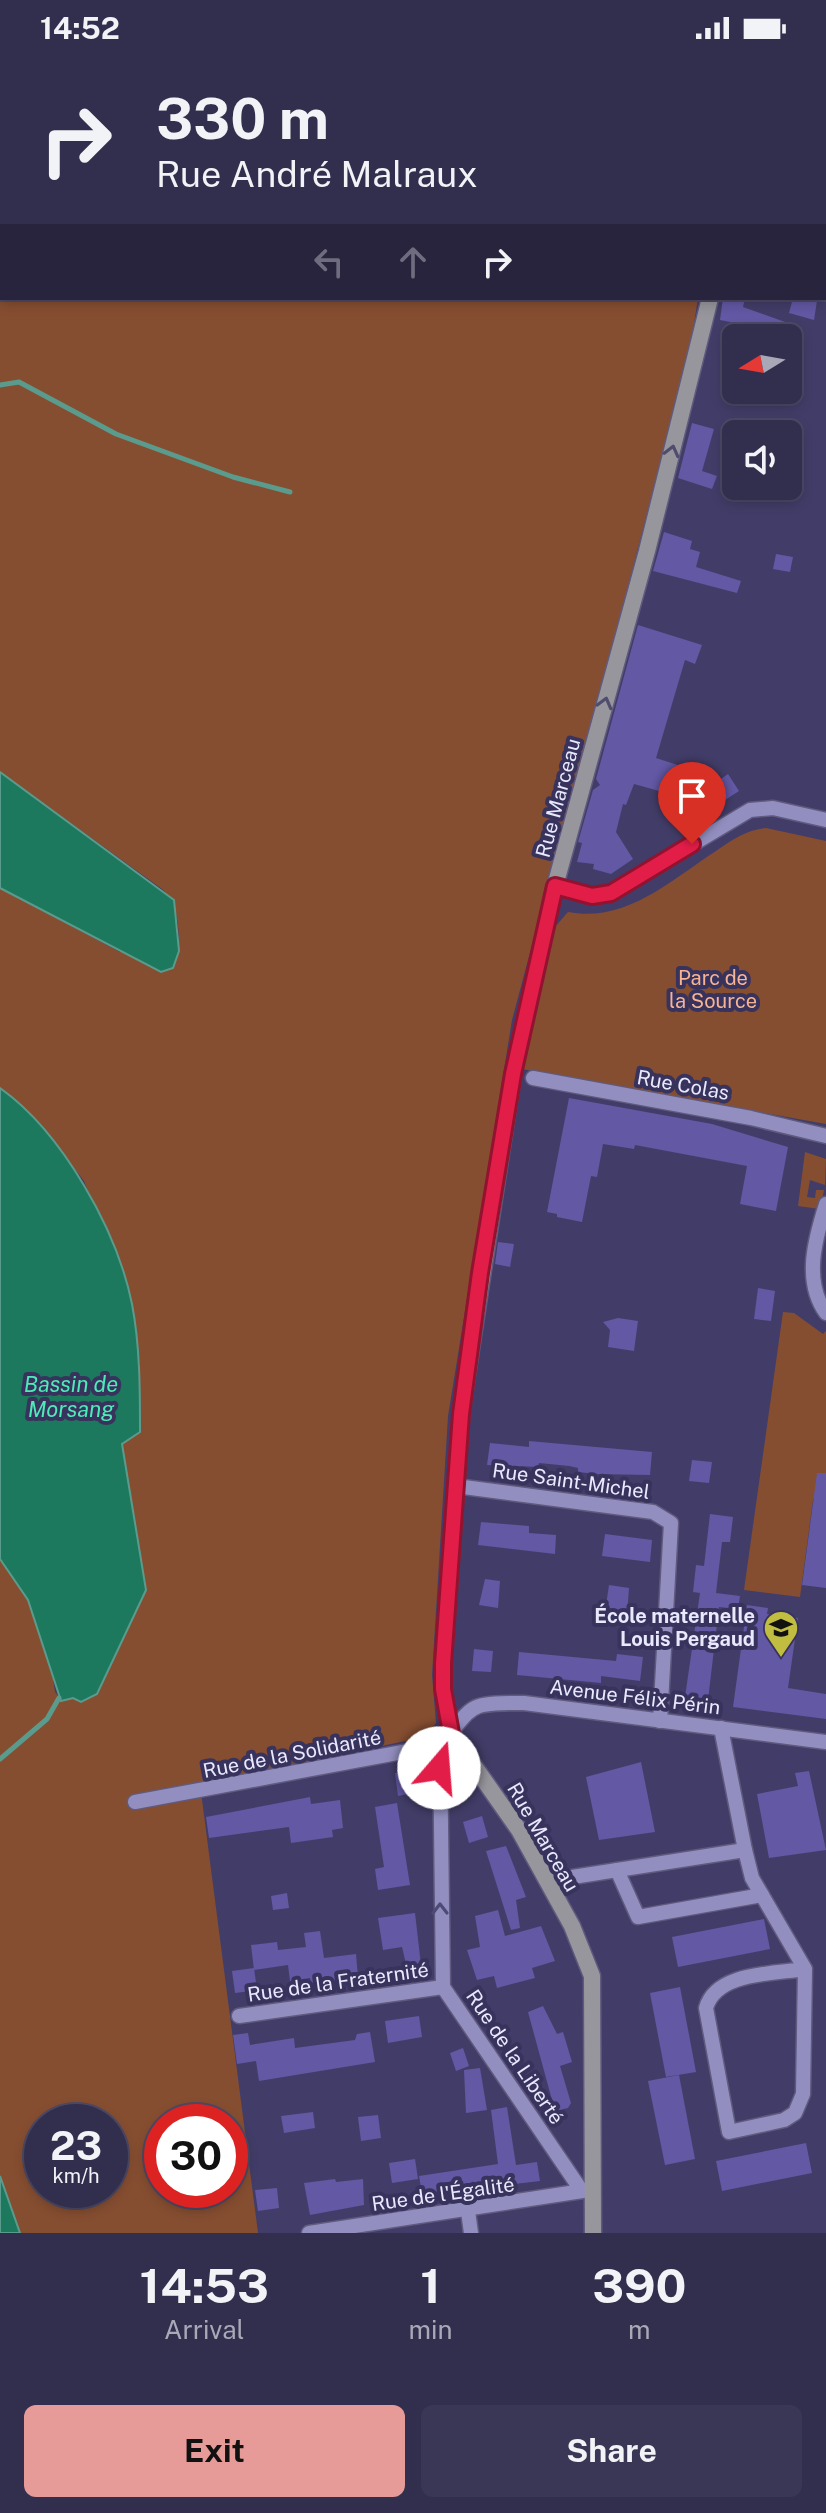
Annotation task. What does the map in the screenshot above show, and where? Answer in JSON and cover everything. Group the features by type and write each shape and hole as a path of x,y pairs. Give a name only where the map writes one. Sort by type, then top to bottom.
{"main road":[{"name":"Rue Marceau","path":"593,2233 586,2190 592,1976 572,1926 506,1810 445,1739 443,1664 461,1414 488,1220 513,1074 555,886 647,551 710,300"}],"street":[{"path":"555,886 592,896 611,893 750,810 773,808 826,820"},
{"name":"Rue Colas","path":"533,1078 826,1136"},
{"path":"826,1204 811,1276 813,1290 826,1313"},
{"name":"Rue Saint-Michel","path":"456,1486 653,1512 671,1523 660,1721"},
{"name":"Avenue Félix Périn","path":"445,1739 467,1710 490,1703 524,1703 826,1742"},
{"path":"721,1728 752,1878 805,1969 801,2105 784,2120 729,2132 706,2008 709,1996 725,1983 805,1969"},
{"name":"Rue de la Solidarité","path":"135,1802 445,1739"},
{"name":"Rue de la Liberté","path":"445,1739 443,1987 586,2190"},
{"path":"547,1881 745,1850"},
{"path":"617,1870 638,1917 762,1895"},
{"name":"Rue de la Fraternité","path":"239,2016 443,1987"},
{"name":"Rue de l'Égalité","path":"309,2233 468,2211 586,2190"},
{"path":"468,2211 471,2233"}],"green space":[{"path":"0,300 698,300 691,343 512,1020 448,1416 432,1675 436,1723 426,1737 205,1781 201,1792 241,2104 144,2104 144,2208 248,2208 248,2156 258,2233 0,2233 0,1559 28,1600 50,1659 55,1692 62,1701 97,1693 146,1590 122,1444 140,1366 131,1301 84,1181 47,1134 0,1088 0,888 120,952 179,951 178,925 168,895 0,772"},
{"name":"Parc de la Source","path":"766,828 826,841 826,1124 522,1069 555,927 568,912 589,914 628,905 664,886 734,839"},
{"path":"805,1152 826,1159 825,1185 810,1180 807,1197 815,1198 816,1190 824,1190 820,1209 798,1206"},
{"path":"783,1312 794,1313 823,1334 826,1331 826,1480 813,1500 800,1597 744,1590"}],"water":[{"path":"0,772 174,900 179,951 173,968 161,972 0,888"},
{"name":"Bassin de Morsang","path":"0,1088 45,1130 84,1185 114,1245 125,1275 135,1320 140,1432 122,1444 146,1590 97,1694 81,1702 73,1698 61,1701 28,1600 0,1559"},
{"path":"0,2176 20,2233 0,2233"}],"building":[{"path":"723,300 745,300 743,307 791,324 740,324 720,320"},
{"path":"792,300 817,301 814,320 789,313"},
{"path":"692,423 714,429 702,471 717,476 712,489 678,478"},
{"path":"664,532 692,541 690,549 700,552 696,567 741,581 737,593 653,571"},
{"path":"776,554 793,557 790,572 773,569"},
{"path":"638,625 702,645 695,664 685,660 656,758 721,779 728,774 739,791 688,824 670,794 634,784 626,805 623,804 616,832 633,859 611,874 593,869 594,864 577,862 582,843 578,842 593,790 600,785 596,779"},
{"path":"569,1098 712,1124 788,1147 776,1211 740,1204 747,1166 635,1145 634,1149 603,1144 597,1177 591,1176 582,1222 547,1212"},
{"path":"498,1242 514,1244 510,1267 495,1264"},
{"path":"758,1288 775,1291 771,1321 754,1319"},
{"path":"618,1318 638,1321 634,1351 608,1347 610,1330 603,1322"},
{"path":"529,1441 652,1452 650,1475 596,1474 578,1472 578,1468 569,1466 539,1463 538,1467 487,1465 490,1443 529,1447"},
{"path":"692,1460 712,1462 709,1483 689,1481"},
{"path":"817,1473 826,1473 826,1588 802,1585"},
{"path":"710,1514 733,1517 730,1542 722,1542 716,1593 740,1596 738,1609 719,1607 708,1700 685,1697 700,1593 693,1592 696,1565 704,1566"},
{"path":"481,1522 529,1526 529,1533 556,1535 555,1554 478,1545"},
{"path":"605,1534 652,1540 650,1562 602,1556"},
{"path":"485,1579 500,1581 498,1608 479,1605"},
{"path":"609,1585 629,1588 627,1615 605,1612"},
{"path":"747,1605 768,1608 767,1614 798,1618 788,1688 826,1694 826,1719 733,1707"},
{"path":"474,1649 493,1651 491,1672 472,1671"},
{"path":"519,1652 616,1661 617,1654 643,1657 640,1681 601,1676 601,1683 517,1675"},
{"path":"641,1762 655,1832 599,1840 586,1777"},
{"path":"415,1770 418,1792 398,1796 395,1773"},
{"path":"809,1771 826,1850 769,1858 757,1794 798,1786 795,1773"},
{"path":"310,1797 311,1804 340,1800 343,1828 332,1830 333,1837 291,1843 289,1827 209,1838 206,1817"},
{"path":"397,1803 410,1885 378,1890 375,1869 384,1867 375,1807"},
{"path":"482,1816 488,1837 469,1843 463,1822"},
{"path":"506,1846 526,1897 516,1900 520,1928 511,1930 486,1851"},
{"path":"287,1893 289,1908 273,1910 271,1896"},
{"path":"498,1910 505,1936 541,1926 555,1961 532,1968 535,1978 497,1988 494,1976 477,1980 467,1950 480,1947 475,1916"},
{"path":"415,1913 421,1965 407,1968 402,1947 383,1950 378,1918"},
{"path":"764,1919 770,1949 678,1967 672,1937"},
{"path":"320,1931 324,1958 356,1954 358,1977 311,1984 310,1978 290,1981 288,1965 254,1970 251,1945 277,1942 278,1950 306,1947 304,1933"},
{"path":"254,1968 257,1990 235,1993 232,1971"},
{"path":"680,1987 696,2072 666,2077 650,1993"},
{"path":"543,2006 557,2034 563,2032 572,2062 560,2066 571,2103 568,2108 555,2111 528,2012"},
{"path":"419,2016 422,2037 388,2043 385,2021"},
{"path":"370,2032 375,2062 259,2081 256,2061 237,2064 233,2035 248,2033 250,2045 294,2038 295,2048 355,2040 357,2034"},
{"path":"463,2048 469,2066 456,2071 450,2053"},
{"path":"480,2068 487,2110 466,2113 464,2070"},
{"path":"679,2075 695,2159 665,2165 648,2081"},
{"path":"507,2107 516,2165 537,2162 540,2181 445,2192 446,2195 423,2199 419,2176 498,2164 491,2110"},
{"path":"313,2112 315,2128 284,2133 281,2116"},
{"path":"378,2115 381,2138 361,2141 358,2117"},
{"path":"806,2143 812,2173 722,2191 716,2161"},
{"path":"415,2159 418,2179 392,2183 389,2163"},
{"path":"335,2179 336,2182 363,2179 364,2205 310,2215 304,2183"},
{"path":"277,2188 279,2208 258,2211 255,2190"}],"waterway":[{"path":"0,385 19,382 116,434 233,477 290,492"},
{"path":"0,1759 47,1719 59,1698"}],"place":[{"name":"École maternelle Louis Pergaud","path":"781,1659"}],"route":[{"path":"439,1768 440,1745 451,1733 443,1689 443,1664 461,1414 480,1273 513,1074 555,886 592,896 611,893 692,844"}]}
